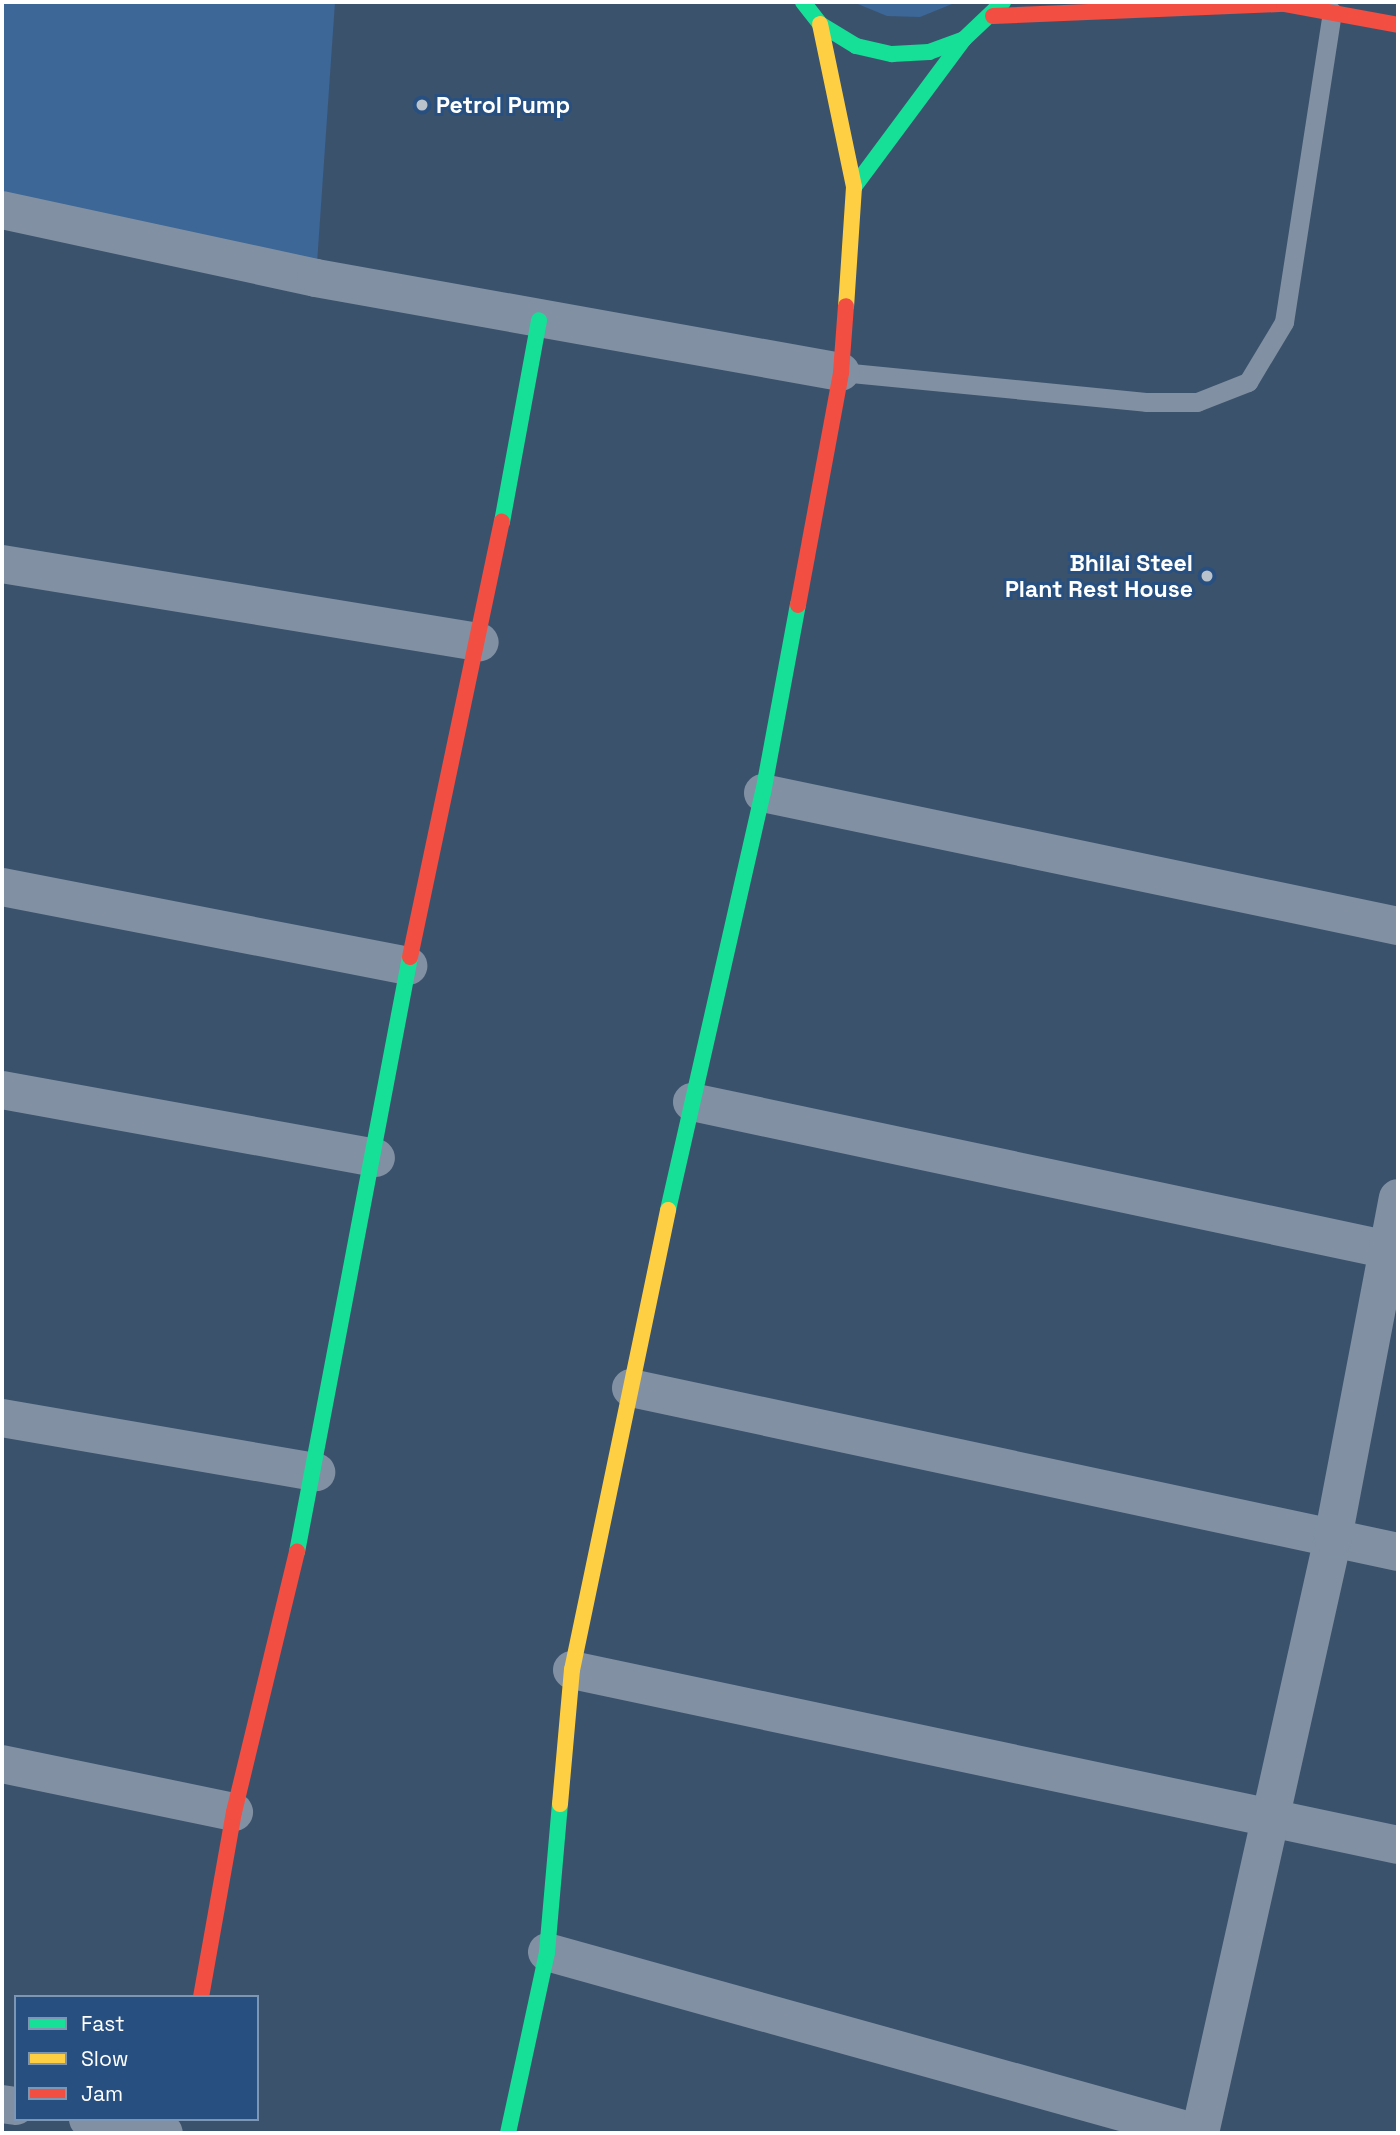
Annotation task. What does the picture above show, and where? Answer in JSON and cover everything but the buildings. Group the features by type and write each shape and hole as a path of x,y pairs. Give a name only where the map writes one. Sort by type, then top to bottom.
{"street":[{"path":"803,2 820,24 856,46 892,54 929,52 964,39"},
{"path":"854,187 964,39 993,16 1003,2"},
{"path":"993,16 1282,3 1398,25"},
{"path":"508,2133 547,1952 572,1670 692,1102 763,793 841,372 854,187 820,24"},
{"path":"2,210 539,320 841,372"},
{"path":"201,1995 234,1812 316,1472 376,1158 408,966 480,642 539,320"},
{"path":"2,564 480,642"},
{"path":"763,793 1398,926"},
{"path":"2,887 408,966"},
{"path":"2,1090 376,1158"},
{"path":"692,1102 1392,1251"},
{"path":"547,1952 1198,2133 1266,1815 1333,1538 1392,1251 1398,1198"},
{"path":"631,1388 1398,1552"},
{"path":"2,1418 316,1472"},
{"path":"572,1670 1398,1844"},
{"path":"2,1765 234,1812"},
{"path":"99,2121 164,2133"}],"lane":[{"path":"841,372 1146,402 1197,402 1248,382 1284,322 1332,12"}],"shaded area":[{"path":"2,2 335,2 316,278 2,210"},
{"path":"853,2 957,2 920,17 887,16"}],"traffic: fast":[{"path":"803,2 820,24 856,46 892,54 929,52 964,39 1003,2"},
{"path":"854,187 964,39"},
{"path":"502,522 539,320"},
{"path":"668,1210 763,793 798,605"},
{"path":"297,1552 410,957"},
{"path":"508,2133 547,1952 560,1804"}],"traffic: slow":[{"path":"820,24 854,187 846,306"},
{"path":"560,1804 572,1670 668,1210"}],"traffic: jam":[{"path":"993,16 1284,4 1398,25"},
{"path":"798,605 841,372 846,306"},
{"path":"410,957 502,522"},
{"path":"201,1995 234,1812 297,1552"}],"place":[{"name":"Petrol Pump","path":"422,105"},
{"name":"Bhilai Steel Plant Rest House","path":"1207,576"}]}
